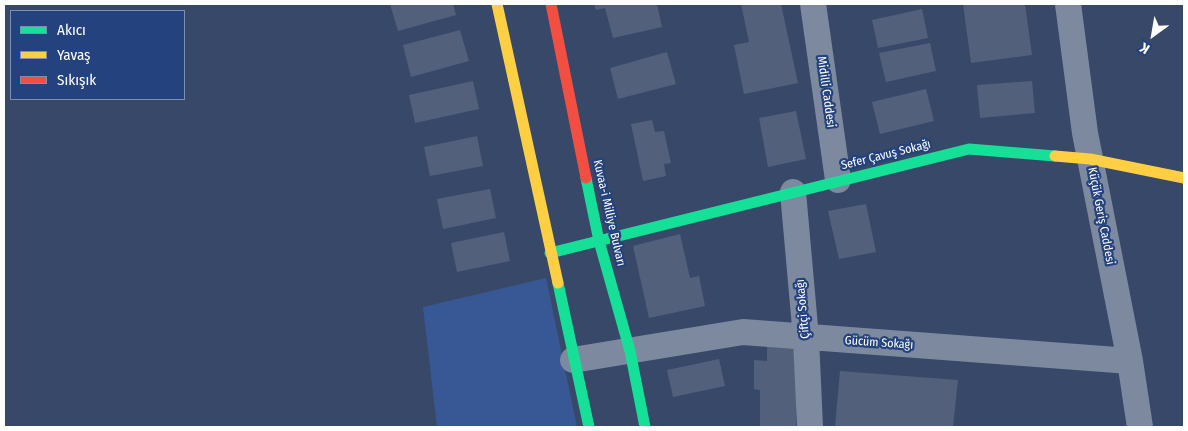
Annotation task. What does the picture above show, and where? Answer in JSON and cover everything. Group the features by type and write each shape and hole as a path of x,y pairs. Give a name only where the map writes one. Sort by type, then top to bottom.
{"main road":[{"path":"497,4 589,427"},
{"name":"Kuvaa-i Milliye Bulvarı","path":"551,4 599,241 630,351 645,427"},
{"name":"Sefer Çavuş Sokağı","path":"550,253 969,149 1090,159 1184,178"}],"street":[{"name":"Midilli Caddesi","path":"813,4 838,180"},
{"name":"Küçük Geriş Caddesi","path":"1068,4 1090,159 1130,361 1140,427"},
{"name":"Çiftçi Sokağı","path":"793,192 806,338 810,427"},
{"name":"Gücüm Sokağı","path":"574,360 742,332 1130,361"}],"shaded area":[{"path":"546,278 577,427 437,427 423,307"}],"building":[{"path":"390,4 453,4 456,15 398,31"},
{"path":"594,4 657,4 662,27 613,38 605,8 596,10"},
{"path":"741,4 781,4 798,83 744,94 734,45 749,42"},
{"path":"963,4 1025,4 1032,55 971,63"},
{"path":"922,9 928,38 878,48 872,20"},
{"path":"460,30 469,61 411,77 403,45"},
{"path":"930,43 936,71 886,82 879,53"},
{"path":"667,52 676,84 618,99 610,68"},
{"path":"473,81 479,109 415,123 409,95"},
{"path":"1032,81 1035,113 980,118 977,85"},
{"path":"926,89 934,121 880,134 872,102"},
{"path":"796,111 806,159 768,167 759,118"},
{"path":"652,120 655,132 664,131 671,163 664,164 666,176 643,181 631,124"},
{"path":"477,136 483,166 430,176 424,147"},
{"path":"490,189 496,218 443,229 437,199"},
{"path":"866,204 876,252 839,259 828,211"},
{"path":"504,232 510,261 457,272 451,243"},
{"path":"680,234 690,278 699,276 705,306 649,318 633,246"},
{"path":"767,347 796,347 796,427 760,427 760,390 754,389 754,360 767,361"},
{"path":"719,359 725,386 673,397 667,370"},
{"path":"840,371 958,380 953,427 835,427"}],"traffic: fast":[{"path":"550,253 969,149 1055,156"},
{"path":"586,178 599,241 630,351 645,427"},
{"path":"558,283 589,427"}],"traffic: slow":[{"path":"497,4 558,283"},
{"path":"1055,156 1090,159 1184,178"}],"traffic: jam":[{"path":"551,4 586,178"}]}
